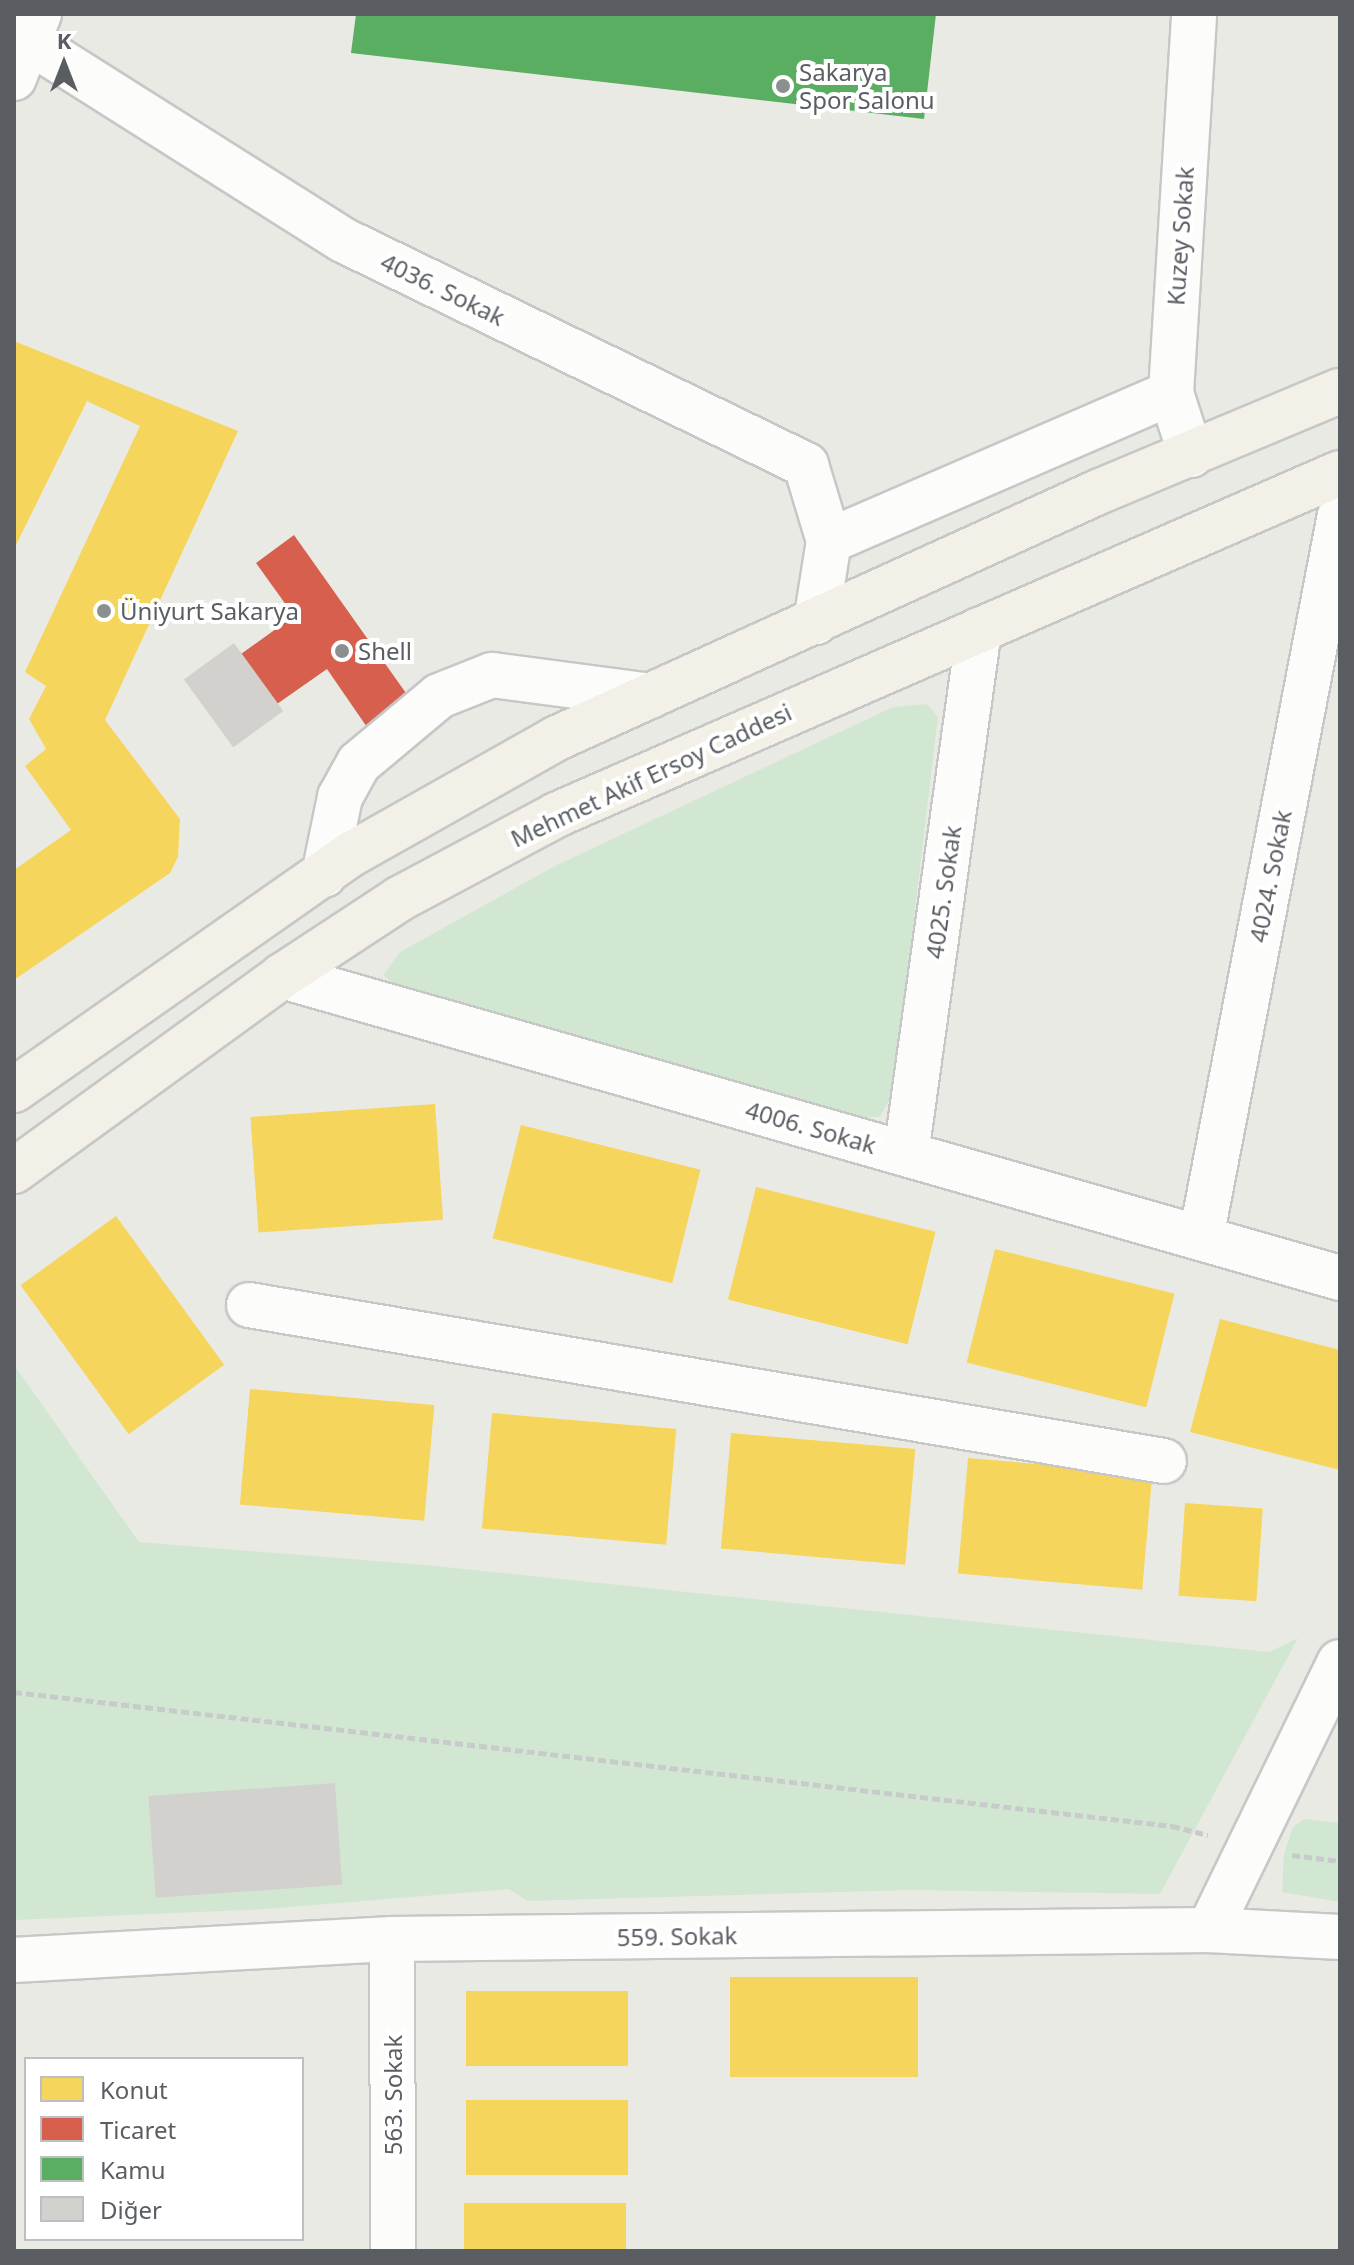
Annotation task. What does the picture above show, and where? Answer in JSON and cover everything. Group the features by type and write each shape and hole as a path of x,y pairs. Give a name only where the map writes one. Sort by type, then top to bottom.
{"main road":[{"path":"14,1090 324,875 555,739 1340,391"},
{"name":"Mehmet Akif Ersoy Caddesi","path":"14,1171 282,976 399,899 556,815 1340,473"}],"street":[{"name":"Kuzey Sokak","path":"1191,455 1171,393 1194,14"},
{"path":"14,78 28,28"},
{"name":"4036. Sokak","path":"28,28 343,240 806,465 829,541"},
{"path":"816,622 829,541 1171,393"},
{"name":"4024. Sokak","path":"1201,1238 1330,620 1340,515"},
{"name":"4025. Sokak","path":"906,1154 979,630"},
{"path":"324,875 340,797 359,763 439,696 492,675 651,696"},
{"name":"4006. Sokak","path":"282,976 1340,1278"},
{"path":"249,1305 1164,1461"},
{"path":"1209,1930 1340,1662"},
{"name":"559. Sokak","path":"14,1960 392,1939 1209,1930 1340,1937"},
{"name":"563. Sokak","path":"392,1939 393,2251"}],"path":[{"path":"14,1692 1172,1826 1251,1846 1340,1861"}],"green space":[{"path":"927,704 938,717 893,1093 880,1117 854,1117 414,1000 383,975 400,952 555,866 893,707"},
{"path":"14,1365 139,1542 426,1565 1269,1652 1298,1638 1160,1894 910,1890 527,1901 509,1889 267,1909 14,1920"},
{"path":"1304,1819 1340,1823 1340,1902 1282,1892 1284,1854 1293,1827"}],"building: Konut":[{"name":"Üniyurt Sakarya","path":"14,341 238,431 105,720 180,819 178,857 170,873 14,980 14,870 71,830 25,766 46,749 29,719 46,686 25,672 140,426 87,401 14,549"},
{"path":"435,1104 443,1220 259,1233 250,1117"},
{"path":"521,1125 701,1170 672,1283 493,1239"},
{"path":"756,1187 936,1232 907,1344 728,1300"},
{"path":"116,1216 224,1365 129,1434 21,1285"},
{"path":"995,1249 1175,1294 1146,1407 967,1363"},
{"path":"1220,1319 1340,1350 1340,1470 1190,1432"},
{"path":"250,1389 434,1405 424,1521 240,1505"},
{"path":"492,1413 676,1429 666,1545 482,1529"},
{"path":"731,1433 915,1449 905,1565 721,1549"},
{"path":"968,1458 1152,1474 1142,1590 958,1574"},
{"path":"1185,1503 1263,1508 1256,1601 1179,1596"},
{"path":"730,1977 918,1977 918,2077 730,2077"},
{"path":"466,1991 628,1991 628,2066 466,2066"},
{"path":"466,2100 628,2100 628,2175 466,2175"},
{"path":"464,2203 626,2203 626,2251 464,2251"}],"building: Ticaret":[{"path":"294,535 413,703 371,733 327,669 277,704 241,654 294,616 256,563"}],"building: Kamu":[{"name":"Sakarya Spor Salonu","path":"356,14 936,14 924,119 351,53"}],"building: Diğer":[{"path":"234,643 283,711 233,747 184,679"},
{"path":"335,1783 342,1885 156,1898 148,1796"}],"place":[{"name":"Sakarya Spor Salonu","path":"783,86"},
{"name":"Üniyurt Sakarya","path":"104,611"},
{"name":"Shell","path":"342,651"}]}
